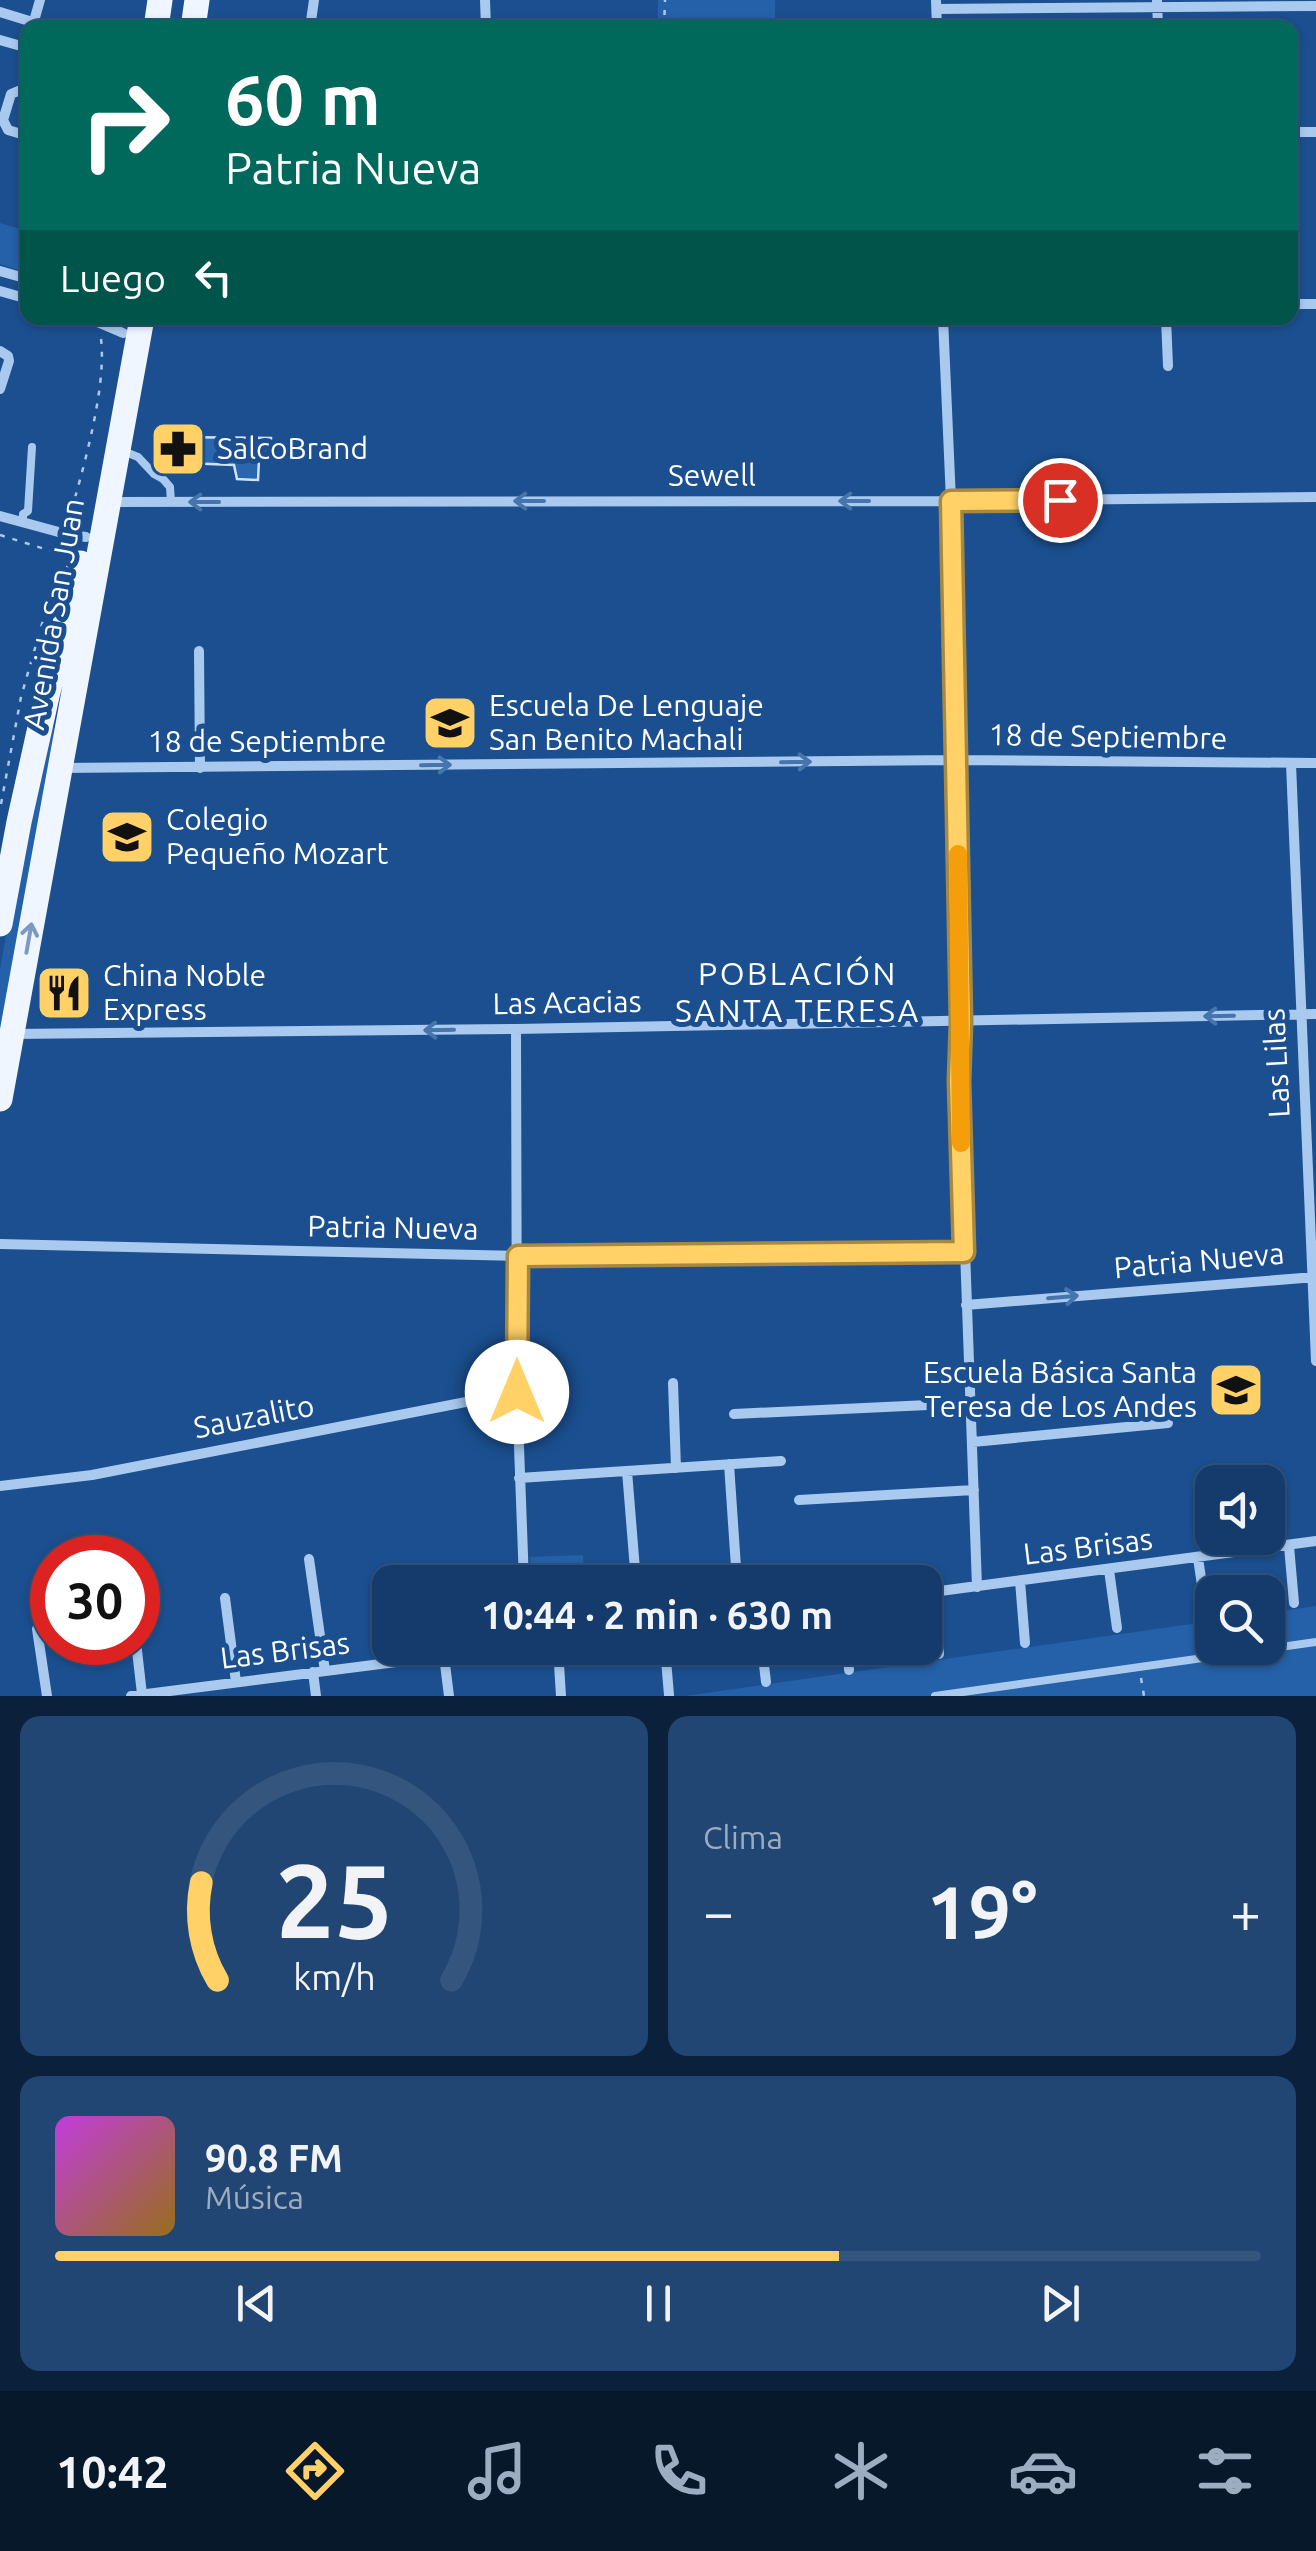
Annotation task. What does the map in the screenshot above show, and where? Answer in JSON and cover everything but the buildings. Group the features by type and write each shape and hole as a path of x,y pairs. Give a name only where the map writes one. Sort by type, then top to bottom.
{"main road":[{"name":"Avenida San Juan","path":"0,924 7,825 58,699 107,502 117,448 123,325"},
{"name":"Avenida San Juan","path":"0,1099 6,1036 59,768 58,699 76,535 123,325"}],"street":[{"path":"937,4 1308,4"},
{"path":"20,90 11,94 3,120 8,130 20,134"},
{"path":"944,325 951,501 959,1081 977,1587"},
{"path":"1166,325 1168,366"},
{"path":"0,351 9,361 0,389"},
{"name":"Sewell","path":"107,502 1316,497"},
{"path":"0,516 76,535"},
{"path":"199,652 200,768"},
{"name":"18 de Septiembre","path":"59,768 956,760 1316,763"},
{"name":"Las Lilas","path":"1291,764 1316,1361"},
{"name":"Las Acacias","path":"6,1036 1316,1014"},
{"path":"516,1029 517,1392 523,1565"},
{"name":"Patria Nueva","path":"0,1244 518,1256 964,1252"},
{"name":"Patria Nueva","path":"966,1304 1314,1277"},
{"path":"673,1383 676,1468"},
{"name":"Sauzalito","path":"0,1486 92,1475 517,1392"},
{"path":"734,1414 970,1403"},
{"path":"972,1442 1168,1422"},
{"path":"519,1478 780,1461"},
{"path":"728,1464 737,1565"},
{"path":"627,1471 635,1565"},
{"path":"799,1500 974,1490"},
{"name":"Las Brisas","path":"942,1591 1316,1542"},
{"path":"1289,1546 1294,1602"},
{"path":"1198,1558 1201,1575"},
{"path":"308,1560 319,1672 316,1696"},
{"path":"1109,1570 1117,1628"},
{"path":"1020,1581 1025,1643"},
{"path":"225,1598 236,1682"},
{"name":"Las Brisas","path":"136,1695 214,1691 236,1682 372,1661"},
{"path":"42,1665 47,1696"},
{"path":"136,1665 136,1695"},
{"path":"445,1665 449,1696"},
{"path":"559,1665 560,1696"},
{"path":"666,1665 669,1695"},
{"path":"764,1665 766,1682"},
{"path":"849,1665 849,1670"}],"lane":[{"path":"23,522 22,514 28,511 32,447"},
{"path":"117,448 138,457 163,478 170,488 171,502"},
{"path":"935,1696 1316,1642"}],"path":[{"path":"0,535 62,554 76,535 100,382 122,325"},
{"path":"7,825 20,697 45,614"},
{"path":"1139,1667 1144,1696"}],"shaded area":[{"path":"658,0 775,0 775,20 658,20"},
{"path":"0,223 20,229 20,270 0,264"},
{"path":"53,726 56,730 0,1028 0,969 42,729"},
{"path":"583,1555 583,1565 530,1565 530,1557"},
{"path":"1316,1606 1316,1696 685,1696 903,1665 942,1665 942,1659 1195,1623 1195,1665 1285,1665 1285,1611"}],"slow traffic":[{"path":"958,854 961,1143"}],"place":[{"name":"SalcoBrand","path":"178,449"},
{"name":"Escuela De Lenguaje San Benito Machali","path":"450,723"},
{"name":"Colegio Pequeño Mozart","path":"127,837"},
{"name":"China Noble Express","path":"64,993"},
{"name":"Escuela Básica Santa Teresa de Los Andes","path":"1236,1390"}],"district":[{"name":"POBLACIÓN SANTA TERESA","path":"798,992"}],"route":[{"path":"517,1392 518,1256 964,1252 951,501 1060,500"}]}
